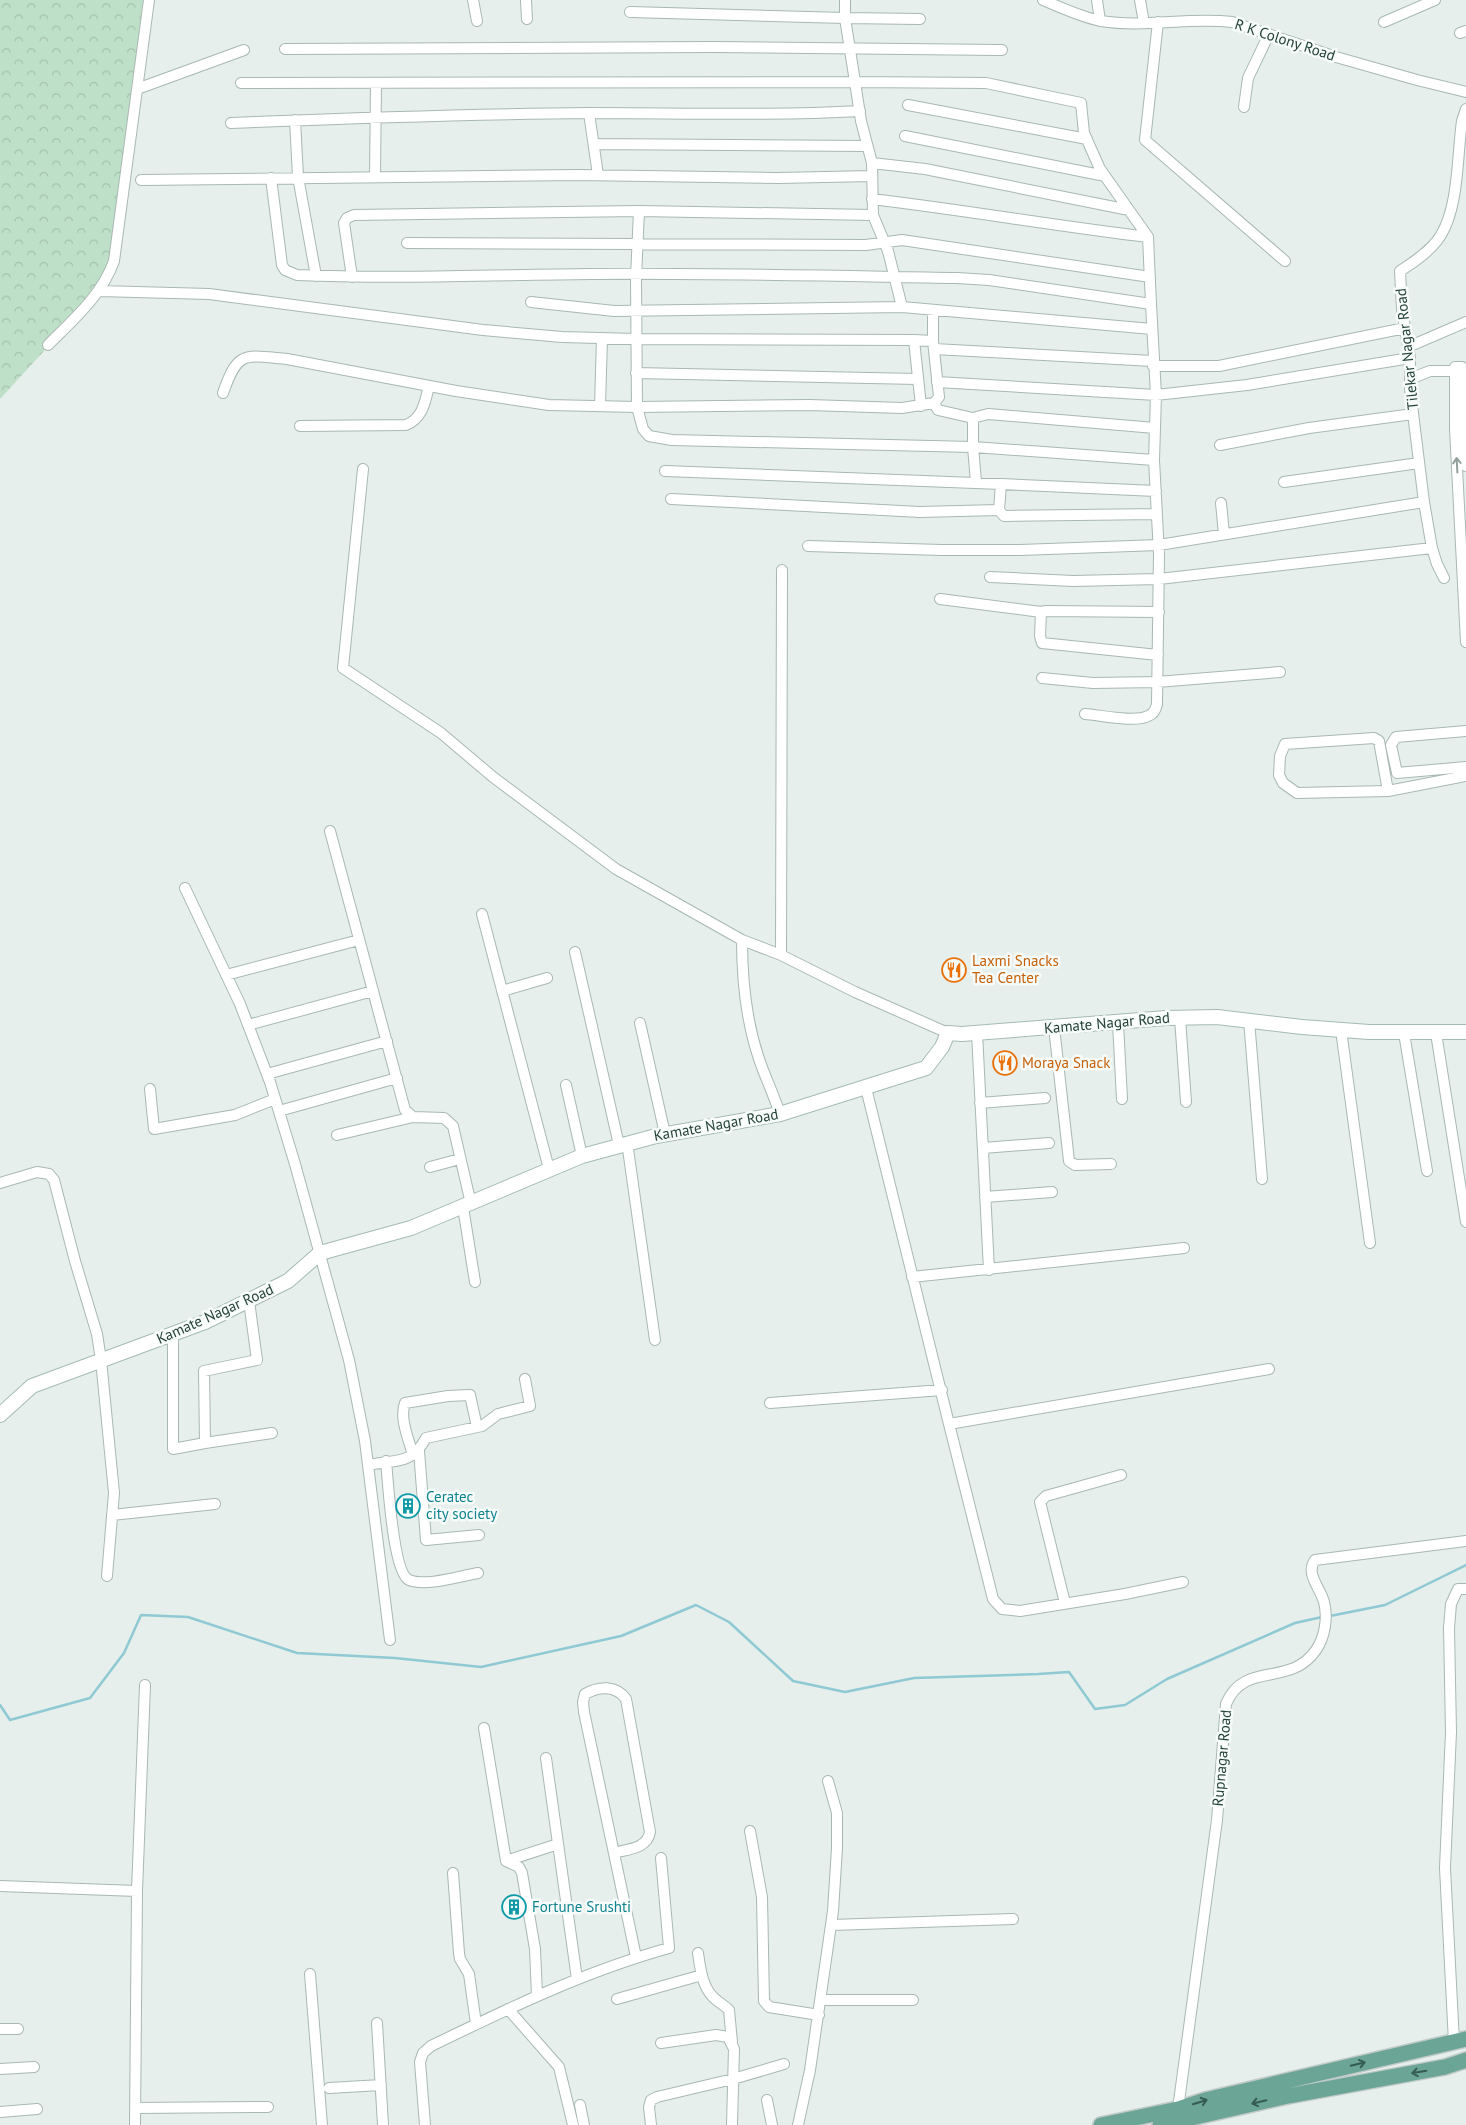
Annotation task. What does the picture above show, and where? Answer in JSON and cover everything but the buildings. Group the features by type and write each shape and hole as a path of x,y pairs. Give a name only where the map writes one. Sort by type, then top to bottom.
{"main road":[{"path":"1160,2125 1179,2118 1205,2100 1460,2041"},
{"path":"1101,2125 1179,2118 1445,2067 1466,2060"}],"street":[{"path":"48,345 100,291 114,261 149,0"},
{"path":"474,0 477,21"},
{"path":"526,0 527,19"},
{"path":"845,0 848,48 872,164 873,215 896,277 902,307"},
{"name":"R K Colony Road","path":"1043,0 1100,21 1144,23 1218,20 1232,22 1336,57 1466,92"},
{"path":"1097,0 1100,21"},
{"path":"1140,0 1144,23"},
{"path":"1384,22 1430,1"},
{"path":"630,12 920,19"},
{"path":"1158,22 1145,140 1286,260"},
{"path":"1244,107 1248,78 1269,34"},
{"path":"285,49 678,47 1002,50"},
{"path":"137,89 244,50"},
{"path":"241,83 986,83 1081,103 1084,133 1105,176 1148,237 1156,395 1154,460 1159,544 1158,655 1155,710 1148,716 1136,718 1084,714"},
{"path":"375,176 376,83"},
{"path":"908,105 1087,139"},
{"name":"Tilekar Nagar Road","path":"1444,578 1432,548 1424,502 1413,414 1409,352 1400,286 1400,271 1414,263 1440,238 1447,224 1454,199 1462,121 1466,109"},
{"path":"231,123 375,118 589,114 799,114 860,111"},
{"path":"589,114 598,175"},
{"path":"295,120 298,177 316,276"},
{"path":"905,136 1105,176"},
{"path":"594,144 867,146"},
{"path":"872,164 925,169 1129,210"},
{"path":"140,180 375,176 598,175 777,178 872,176"},
{"path":"271,178 282,265 290,273 352,278 636,274 989,280 1151,304"},
{"path":"872,198 1007,219 1148,237"},
{"path":"352,278 344,223 347,218 354,215 639,211 873,215"},
{"path":"639,211 636,274 637,408 649,436 659,439 973,447 1154,460"},
{"path":"407,243 866,246 902,240 1150,277"},
{"path":"100,291 209,294 483,330 602,338 914,340 934,345 1153,364 1219,366 1405,328"},
{"path":"531,302 614,311 902,307 1152,329"},
{"path":"223,393 235,365 240,360 253,357 287,359 429,386 550,404 637,408 809,405 902,408 921,406 934,403 938,397 933,310"},
{"path":"937,382 1156,395 1247,385 1409,352 1466,322"},
{"path":"600,406 602,338"},
{"path":"914,340 921,406"},
{"path":"1410,379 1423,372 1461,370 1466,642"},
{"path":"636,373 918,379"},
{"path":"300,426 406,425 416,421 424,408 429,386"},
{"path":"934,403 938,410 973,418 988,414 1155,428"},
{"path":"1220,446 1309,428 1413,414"},
{"path":"973,418 976,482"},
{"path":"1462,443 1466,466"},
{"path":"1284,482 1419,463"},
{"path":"363,469 343,668 441,733 493,777 616,869 742,940 781,955 855,992 948,1032"},
{"path":"665,471 976,482 1156,491"},
{"path":"1001,484 999,510 1004,516 1157,514"},
{"path":"671,500 920,512 999,510"},
{"path":"808,546 950,550 1159,544 1424,502"},
{"path":"1221,503 1224,534"},
{"path":"990,577 1073,580 1159,579 1432,548"},
{"path":"781,955 782,570"},
{"path":"940,599 1041,612 1159,612"},
{"path":"1041,612 1042,643 1158,655"},
{"path":"1042,678 1093,683 1157,682 1280,672"},
{"path":"1466,731 1396,737 1391,744 1397,773 1466,767"},
{"path":"1388,791 1380,741 1374,738 1284,744 1280,756 1280,775 1283,782 1296,793 1388,791 1466,776"},
{"path":"330,831 405,1110 413,1117"},
{"path":"185,888 226,975 267,1074 350,1360 368,1465 390,1640"},
{"path":"482,914 549,1169"},
{"path":"226,975 359,940"},
{"path":"742,940 742,980 746,1005 763,1070 780,1114"},
{"path":"575,952 623,1144 655,1340"},
{"path":"502,991 547,978"},
{"path":"248,1025 373,991"},
{"name":"Kamate Nagar Road","path":"0,1415 32,1386 205,1322 288,1281 320,1254 411,1228 582,1156 665,1134 780,1114 926,1068 942,1046 948,1032 962,1034 1217,1016 1341,1030 1404,1033 1466,1032"},
{"path":"1180,1018 1186,1102"},
{"path":"1249,1020 1262,1179"},
{"path":"640,1023 665,1134"},
{"path":"1118,1023 1122,1099"},
{"path":"1054,1027 1068,1160 1075,1165 1111,1164"},
{"path":"1341,1030 1370,1243"},
{"path":"977,1033 989,1270"},
{"path":"1404,1033 1427,1171"},
{"path":"1436,1033 1466,1222"},
{"path":"267,1074 387,1041"},
{"path":"279,1111 397,1078"},
{"path":"566,1085 582,1156"},
{"path":"866,1088 949,1424 996,1604 1002,1610 1010,1611 1183,1582"},
{"path":"150,1090 154,1129 235,1115 275,1099"},
{"path":"980,1103 1045,1098"},
{"path":"337,1135 413,1117 444,1118 450,1122 453,1126 460,1159 467,1206 474,1282"},
{"path":"983,1148 1049,1143"},
{"path":"430,1167 460,1159"},
{"path":"0,1183 37,1172 49,1174 54,1180 75,1261 97,1334 111,1448 114,1493 107,1576"},
{"path":"985,1197 1052,1192"},
{"path":"912,1277 1184,1248"},
{"path":"206,1443 204,1371 257,1360 249,1301"},
{"path":"173,1334 173,1449 272,1433"},
{"path":"949,1424 1269,1369"},
{"path":"368,1465 409,1458 416,1453 426,1438 482,1426 498,1414 530,1406 525,1379"},
{"path":"770,1404 942,1390"},
{"path":"477,1427 470,1395 448,1396 406,1403 403,1409 416,1453 426,1540 479,1535"},
{"path":"386,1461 396,1551 402,1574 409,1580 426,1582 478,1573"},
{"path":"1065,1603 1040,1502 1046,1496 1121,1476"},
{"path":"112,1515 215,1504"},
{"name":"Rupnagar Road","path":"1179,2118 1217,1820 1226,1704 1231,1693 1238,1684 1249,1679 1284,1672 1302,1665 1316,1650 1323,1635 1326,1615 1324,1602 1311,1572 1311,1566 1315,1560 1466,1541"},
{"path":"1460,2041 1444,1868 1451,1732 1449,1628 1452,1604 1458,1589 1466,1589"},
{"path":"135,2125 136,1891 145,1685"},
{"path":"614,1853 641,1846 648,1838 650,1832 626,1699 621,1693 612,1689 601,1688 585,1694 583,1702 614,1853 636,1958"},
{"path":"484,1728 506,1861"},
{"path":"546,1758 577,1978"},
{"path":"798,2125 810,2070 831,1925 837,1848 837,1813 828,1781"},
{"path":"750,1831 762,1897 764,2001 769,2006 819,2015"},
{"path":"506,1861 558,1844"},
{"path":"425,2125 420,2062 423,2053 432,2046 536,1995 577,1978 669,1948 661,1858"},
{"path":"506,1861 519,1867 522,1873 535,1949 536,1995"},
{"path":"453,1873 460,1959 469,1974 476,2024"},
{"path":"0,1886 136,1891"},
{"path":"831,1925 1012,1919"},
{"path":"698,1953 702,1975 714,1998 729,2010 734,2049 732,2125"},
{"path":"310,1974 322,2125"},
{"path":"617,1999 702,1975"},
{"path":"821,2000 912,2000"},
{"path":"508,2009 559,2067 573,2125"},
{"path":"377,2022 383,2125"},
{"path":"0,2030 18,2029"},
{"path":"661,2043 716,2035 728,2037 732,2042"},
{"path":"650,2125 649,2107 651,2100 733,2080 784,2064"},
{"path":"0,2069 34,2067"},
{"path":"329,2088 381,2085"},
{"path":"767,2100 772,2125"},
{"path":"580,2105 584,2125"},
{"path":"135,2108 268,2107"},
{"path":"0,2112 37,2109"}],"green space":[{"path":"0,0 143,0 109,280 0,399"}],"waterway":[{"path":"1330,1616 1385,1605 1466,1565"},
{"path":"0,1705 10,1720 90,1698 124,1653 141,1615 188,1617 297,1653 395,1658 481,1667 621,1636 696,1605 729,1622 793,1681 845,1692 914,1678 1069,1672 1095,1709 1125,1705 1167,1679 1295,1623 1322,1617"}],"place":[{"name":"Laxmi Snacks Tea Center","path":"954,970"},
{"name":"Moraya Snack","path":"1005,1063"},
{"name":"Ceratec city society","path":"408,1506"},
{"name":"Fortune Srushti","path":"514,1907"}]}
